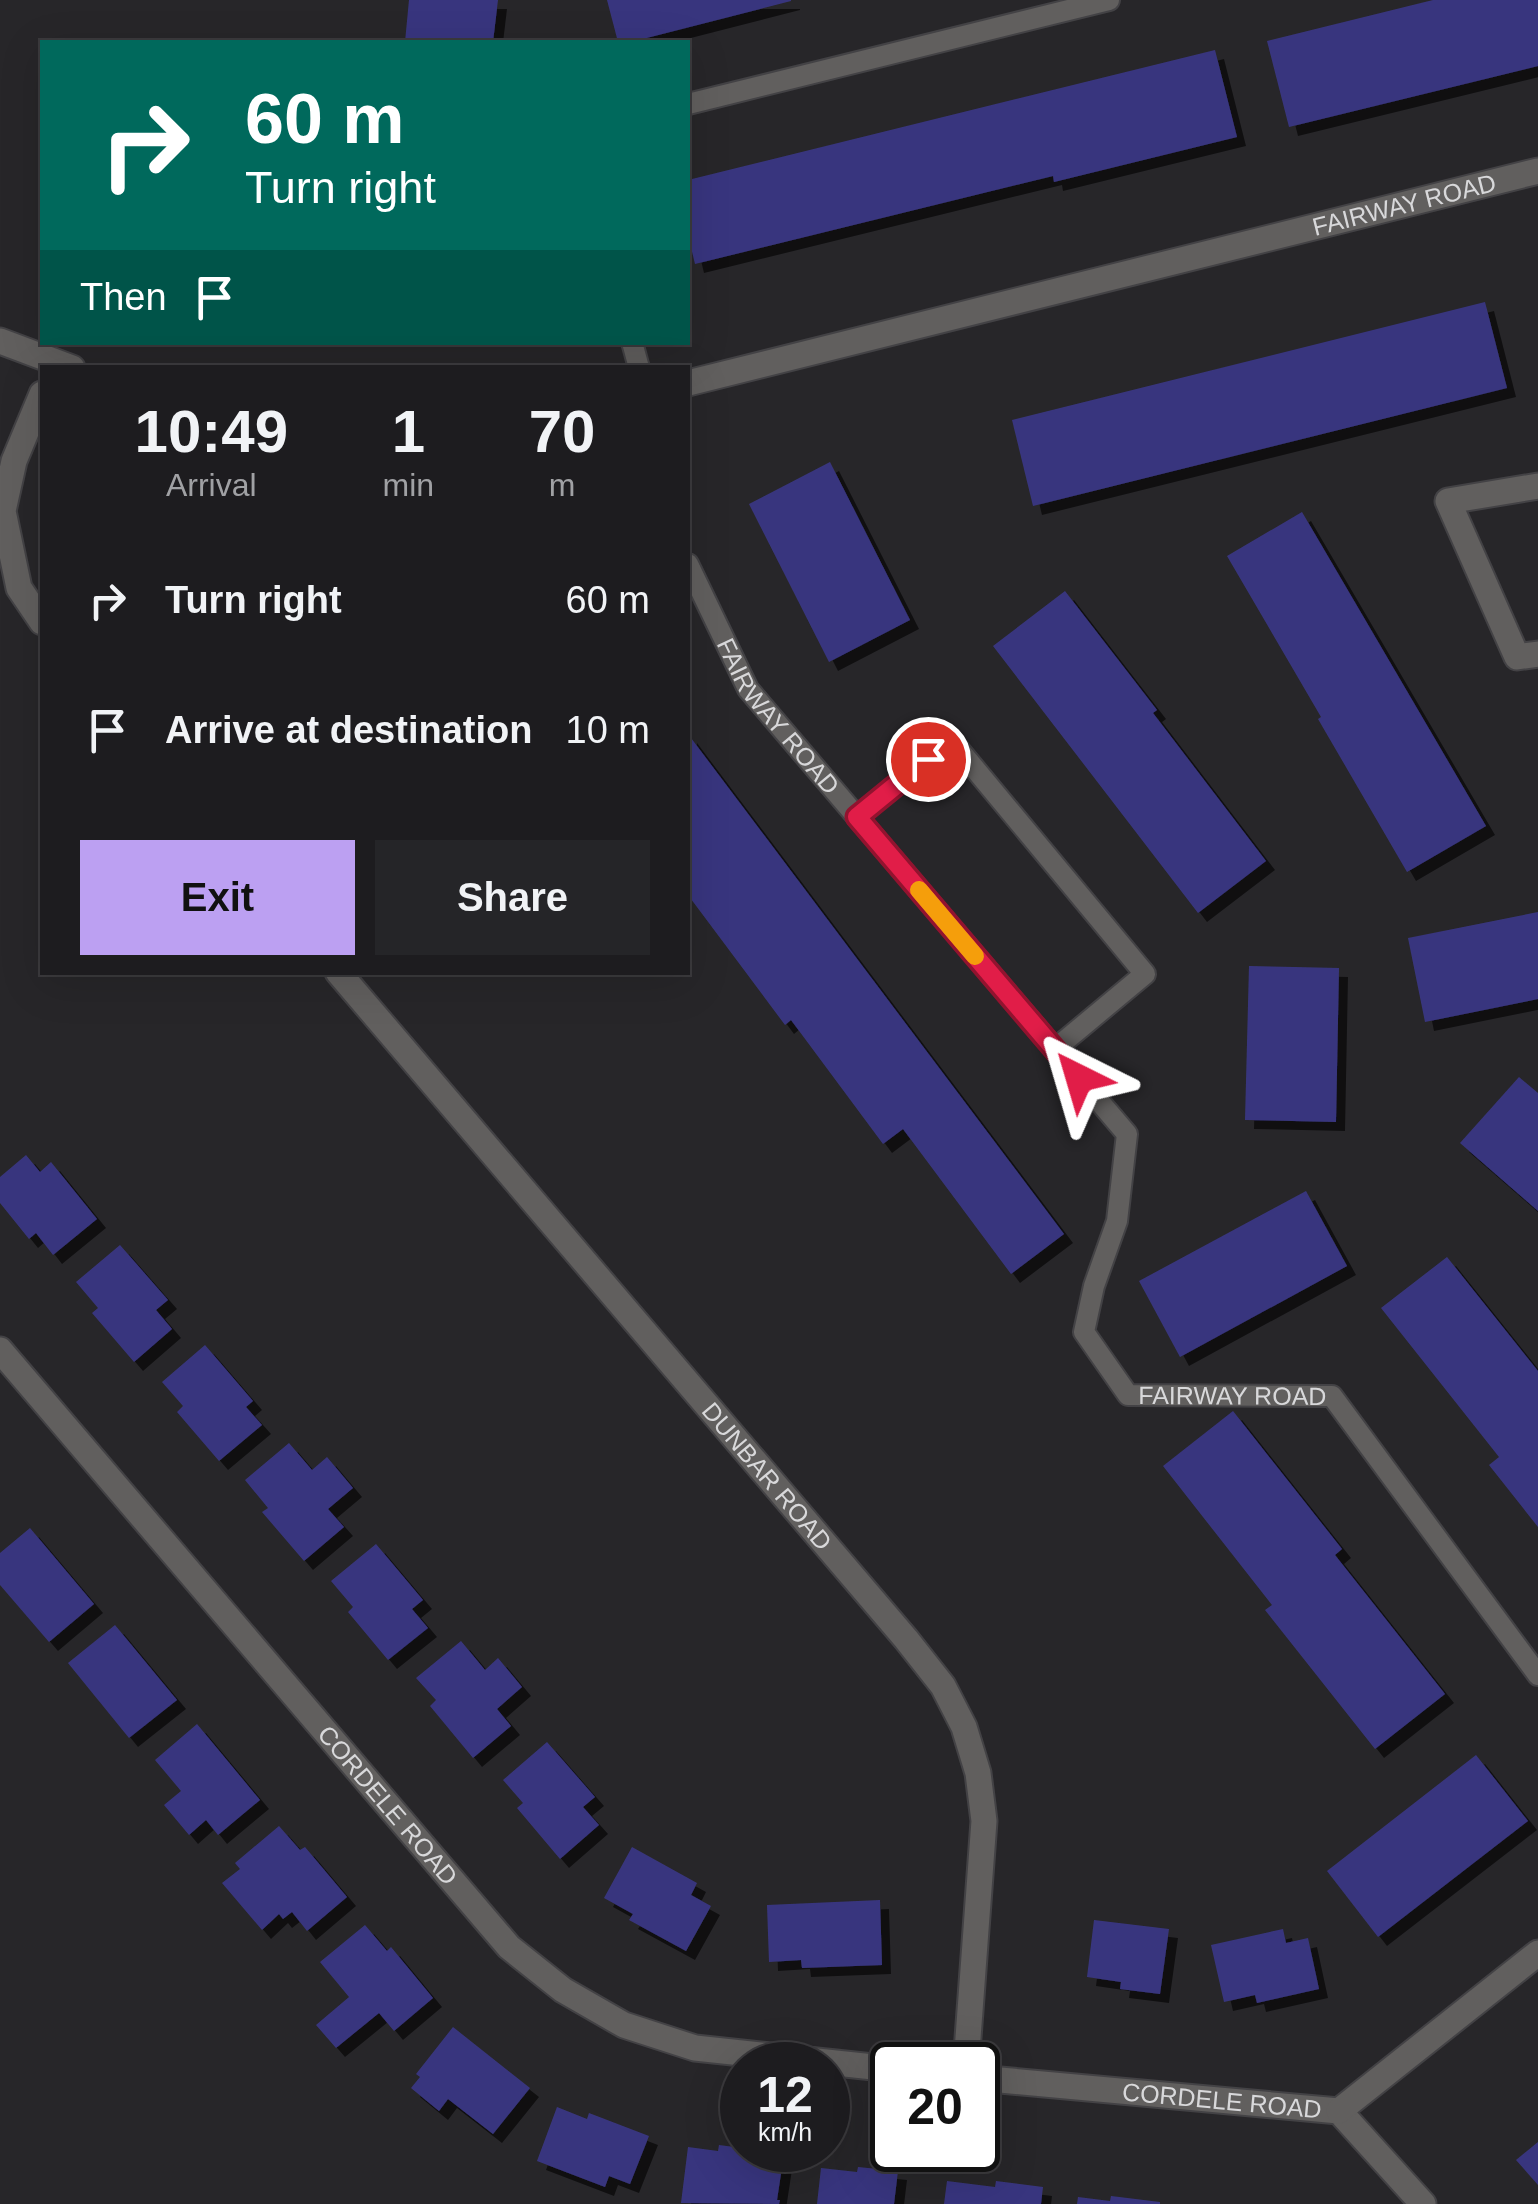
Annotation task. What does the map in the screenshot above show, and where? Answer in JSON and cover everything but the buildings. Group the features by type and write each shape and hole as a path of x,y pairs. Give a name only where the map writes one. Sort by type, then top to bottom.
{"street":[{"name":"FAIRWAY ROAD","path":"690,383 1538,171"},
{"path":"0,341 58,365"},
{"path":"40,399 14,461 3,510 19,588 40,619"},
{"path":"1538,486 1448,501 1517,657 1538,654"},
{"name":"DUNBAR ROAD","path":"341,975 943,1686 964,1727 978,1773 984,1821 968,2042"},
{"name":"CORDELE ROAD","path":"0,1350 522,1958 563,1990 624,2024 695,2048 870,2067"},
{"path":"1339,2111 1538,1954"},
{"name":"CORDELE ROAD","path":"1000,2080 1339,2111 1424,2204"}],"lane":[{"path":"690,104 1108,0"},
{"name":"FAIRWAY ROAD","path":"690,568 748,689 1128,1134 1117,1221 1094,1286 1084,1332 1128,1396 1332,1396 1538,1675"},
{"path":"857,817 951,740 1146,974 1054,1049"}],"slow traffic":[{"path":"919,890 975,956"}],"route":[{"path":"928,759 857,817 1079,1078"}]}
